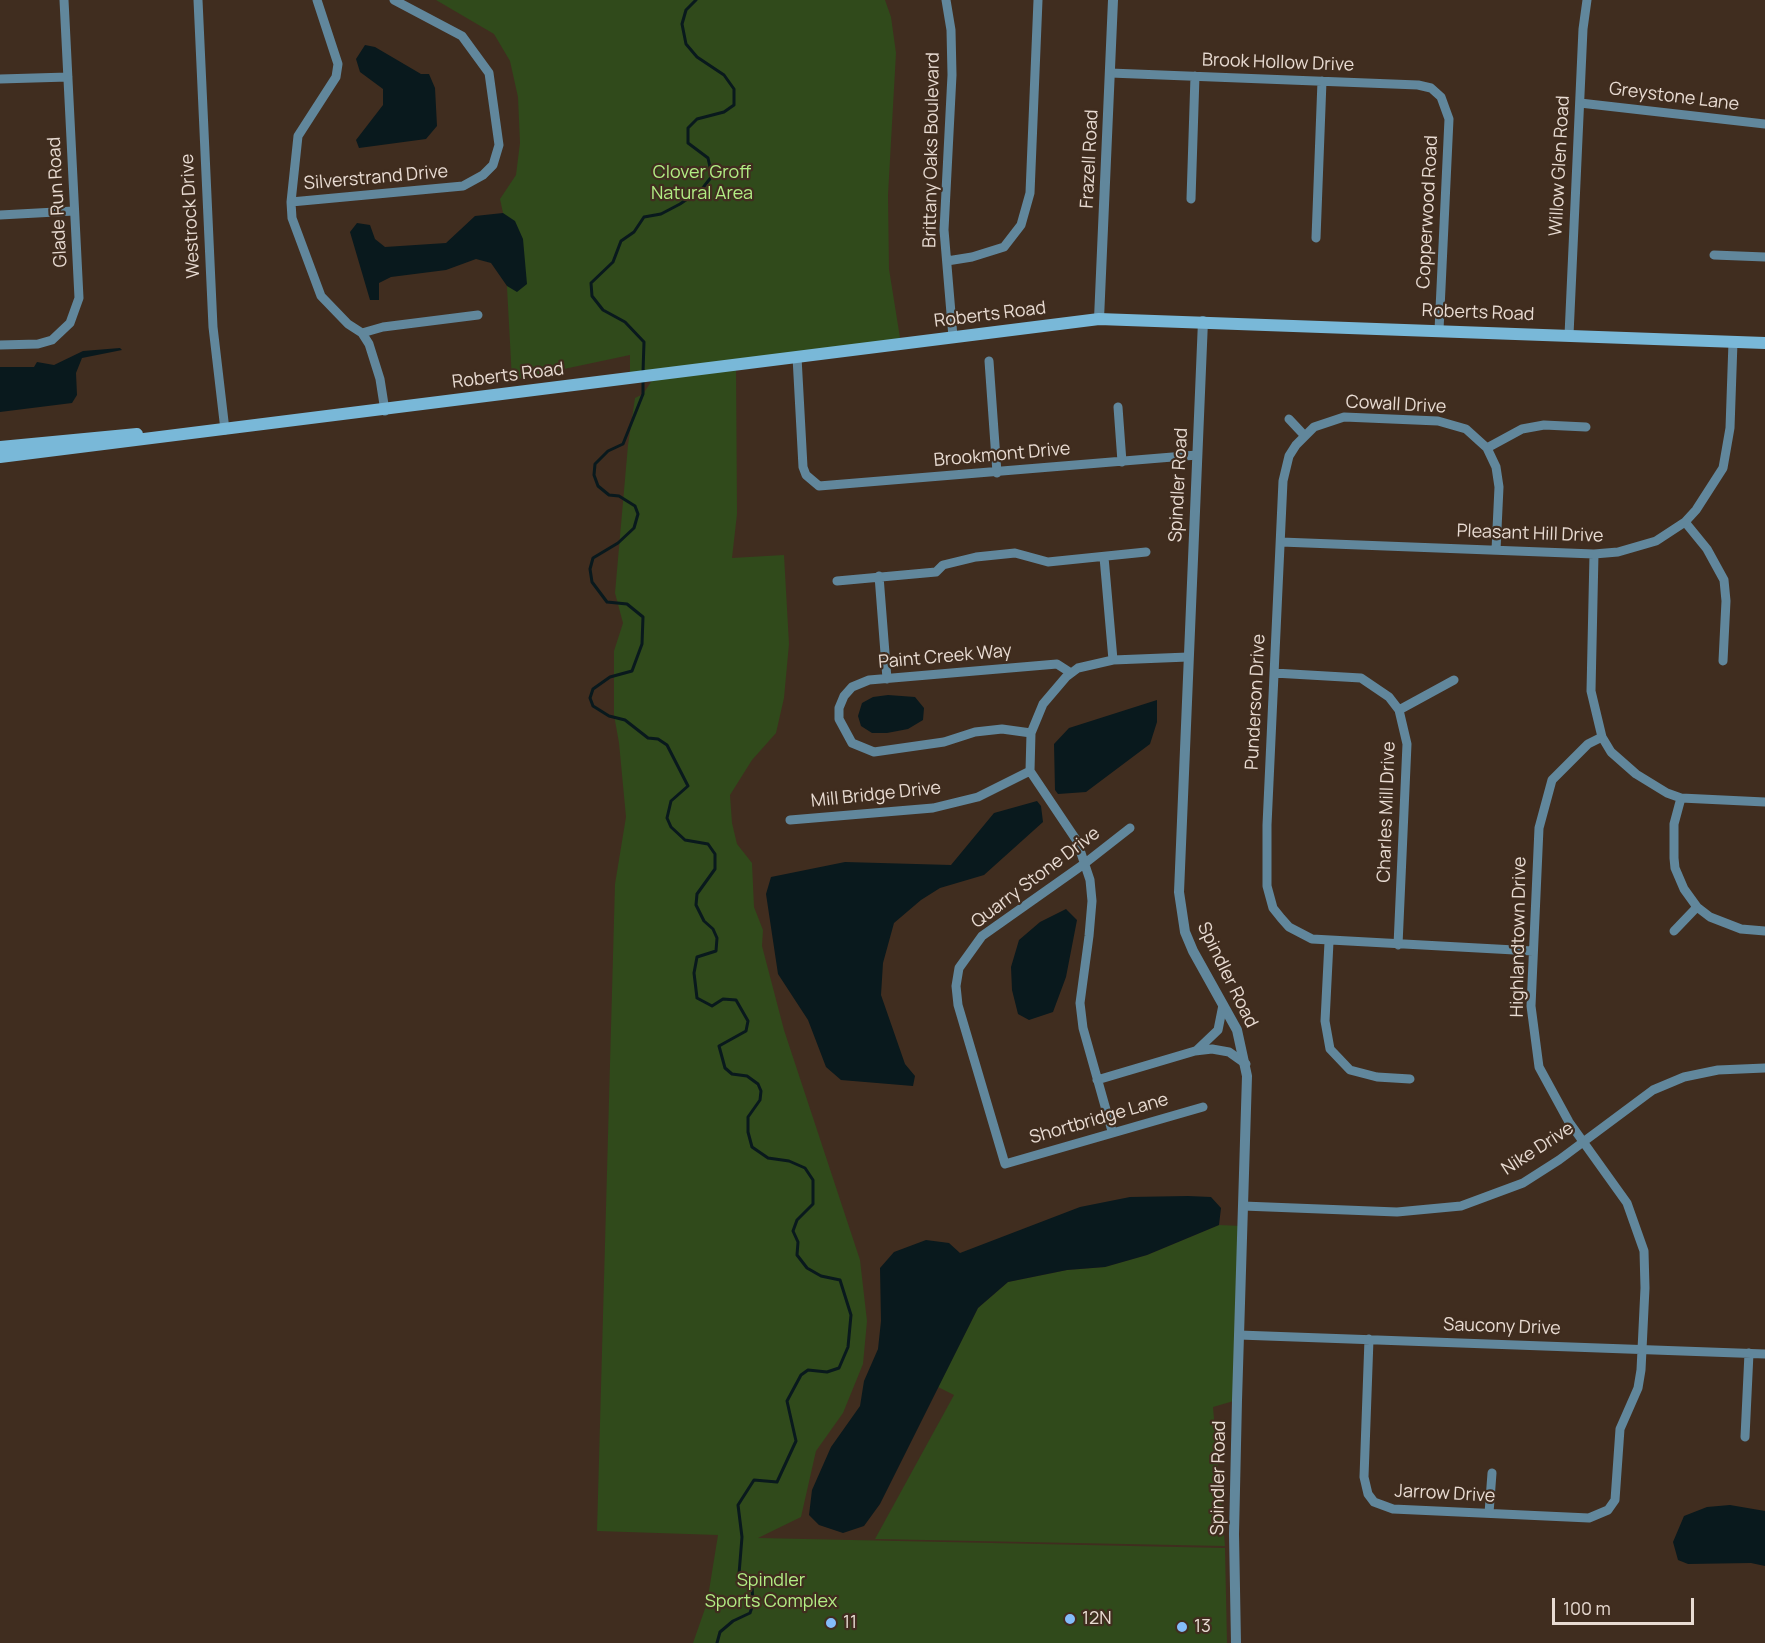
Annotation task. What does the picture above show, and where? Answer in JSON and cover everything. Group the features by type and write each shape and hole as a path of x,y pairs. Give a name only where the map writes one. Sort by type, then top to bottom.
{"main road":[{"name":"Roberts Road","path":"0,457 385,411 1100,319 1765,343"},
{"name":"Roberts Road","path":"0,447 110,435 225,430"}],"street":[{"name":"Glade Run Road","path":"0,345 39,344 52,340 62,332 76,311 79,298 64,0"},
{"name":"Westrock Drive","path":"198,0 213,327 225,430"},
{"path":"317,0 338,64 336,77 298,136 291,202 292,218 321,296 348,324 362,333 369,344 380,379 385,411"},
{"name":"Silverstrand Drive","path":"291,202 463,186 483,175 493,165 499,145 489,73 462,36 394,0"},
{"name":"Brittany Oaks Boulevard","path":"945,0 951,30 952,75 944,230 953,338"},
{"path":"947,261 972,257 1004,247 1021,225 1030,193 1038,0"},
{"name":"Frazell Road","path":"1100,319 1113,0"},
{"name":"Willow Glen Road","path":"1569,335 1587,0"},
{"name":"Brook Hollow Drive","path":"1110,73 1418,85 1431,88 1441,97"},
{"path":"1191,199 1195,76"},
{"path":"0,79 68,77"},
{"path":"1316,238 1322,81"},
{"name":"Copperwood Road","path":"1439,330 1449,119 1441,97"},
{"name":"Greystone Lane","path":"1580,104 1765,124"},
{"path":"0,215 74,211"},
{"path":"1714,255 1765,257"},
{"path":"362,333 383,327 478,315"},
{"name":"Spindler Road","path":"1203,321 1179,860 1180,903 1183,925 1193,951 1238,1029 1246,1064 1234,1534 1236,1643"},
{"name":"Pleasant Hill Drive","path":"1281,542 1594,554 1642,547 1667,535 1685,522 1717,480 1727,455 1733,342"},
{"name":"Brookmont Drive","path":"797,357 804,467 809,487 1197,455"},
{"path":"989,361 997,472"},
{"path":"1118,407 1122,462"},
{"name":"Cowall Drive","path":"1304,435 1314,427 1344,417 1438,421 1466,429 1487,448 1496,467 1499,487 1496,550"},
{"path":"1289,419 1304,435"},
{"path":"1487,448 1522,429 1544,425 1586,428"},
{"name":"Punderson Drive","path":"1304,435 1289,456 1285,468 1266,886 1273,908 1289,927 1312,939 1329,942 1533,951"},
{"path":"1685,522 1707,549 1724,580 1726,602 1723,662"},
{"path":"837,581 936,572 943,565 976,557 1015,554 1048,562 1146,552"},
{"path":"1594,554 1590,674 1594,712 1602,737 1611,752 1636,774 1667,793 1681,798 1765,802"},
{"path":"1104,557 1113,660"},
{"path":"879,576 887,679"},
{"path":"1112,1131 1083,1028 1080,1003 1092,901 1090,880 1077,841 1030,771 1031,734 1043,704 1071,673 1088,664 1113,660 1188,657"},
{"name":"Paint Creek Way","path":"1031,734 1002,729 975,732 944,742 874,752 852,743 838,719 838,708 852,687 869,680 1057,664 1071,673"},
{"path":"1274,673 1361,678 1389,697 1399,710 1454,680"},
{"name":"Charles Mill Drive","path":"1398,945 1407,744 1399,710"},
{"name":"Highlandtown Drive","path":"1602,737 1588,744 1552,780 1539,828 1531,1005 1539,1068 1569,1122 1627,1203 1638,1228 1644,1251 1646,1278 1640,1380 1620,1429 1616,1493 1608,1510"},
{"name":"Mill Bridge Drive","path":"790,820 933,807 978,797 1030,771"},
{"path":"1681,798 1674,824 1675,868 1697,907 1726,924 1765,932"},
{"name":"Quarry Stone Drive","path":"1005,1164 958,1005 956,986 959,968 982,936 1084,864 1130,828"},
{"path":"1674,931 1697,907"},
{"path":"1329,942 1325,1021 1330,1049 1350,1070 1377,1077 1410,1079"},
{"path":"1195,1051 1218,1030 1222,1022 1224,1003"},
{"path":"1097,1080 1195,1051 1222,1049 1246,1064"},
{"name":"Nike Drive","path":"1243,1206 1397,1212 1461,1206 1523,1183 1653,1090 1684,1077 1718,1070 1765,1068"},
{"name":"Shortbridge Lane","path":"1005,1164 1112,1131 1203,1107"},
{"name":"Saucony Drive","path":"1239,1335 1765,1354"},
{"name":"Jarrow Drive","path":"1369,1339 1364,1478 1370,1499 1383,1507 1394,1509 1589,1518 1608,1510"},
{"path":"1745,1437 1749,1353"},
{"path":"1489,1513 1492,1473"}],"green space":[{"path":"436,0 885,0 891,17 896,53 888,195 889,269 901,344 736,365 737,514 732,558 784,555 789,644 784,698 776,733 752,760 730,795 732,823 737,844 752,863 754,907 763,930 762,946 784,1030 860,1260 867,1321 863,1364 843,1413 816,1451 801,1517 758,1538 1225,1548 1227,1643 693,1643 707,1603 718,1535 597,1531 615,884 626,817 614,715 614,651 623,623 615,593 628,445 635,398 643,394 655,376 630,378 630,355 512,380 503,213 500,199 516,175 520,143 518,97 510,61 494,34"},
{"path":"1219,1225 1242,1226 1237,1400 1213,1407 1225,1546 875,1539 954,1395 938,1387 978,1308 1008,1282 1067,1270 1105,1267 1147,1255"}],"shaded area":[{"path":"365,45 375,47 421,74 429,74 435,88 437,126 426,139 359,148 356,140 383,105 383,89 360,72 356,59"},
{"path":"503,213 515,221 523,239 527,284 517,292 507,286 491,263 476,259 446,270 391,277 379,283 379,300 370,300 350,232 357,223 370,225 375,239 385,247 446,243 475,216"},
{"path":"120,348 122,350 82,358 76,373 77,395 72,403 0,412 0,367 34,367 37,362 54,365 83,351"},
{"path":"888,695 915,697 924,708 923,720 908,729 887,733 872,733 861,726 858,716 862,703 873,697"},
{"path":"1157,700 1157,722 1150,744 1086,792 1058,794 1055,790 1054,744 1069,728"},
{"path":"1037,801 1041,806 1043,822 984,875 940,888 921,900 894,923 883,963 881,995 905,1064 915,1076 913,1086 841,1080 826,1067 808,1020 778,974 766,894 771,877 845,862 951,865 994,813"},
{"path":"1066,909 1077,920 1066,977 1053,1012 1029,1020 1018,1014 1012,990 1011,967 1019,940 1040,922"},
{"path":"1130,1197 1211,1197 1221,1208 1219,1225 1147,1255 1105,1267 1067,1270 1008,1282 978,1308 880,1504 864,1526 843,1533 819,1525 809,1515 812,1490 831,1447 860,1406 864,1381 878,1349 881,1321 880,1268 894,1252 926,1240 949,1243 960,1253 1080,1207"},
{"path":"1730,1505 1765,1511 1765,1566 1751,1563 1688,1564 1678,1560 1673,1542 1684,1516 1707,1507"}],"waterway":[{"path":"643,372 644,342 625,322 603,310 592,296 591,283 613,262 621,241 634,232 644,217 661,214 680,204 702,189 712,176 708,158 688,143 688,128 697,119 724,112 734,105 734,89 724,75 697,57 686,44 682,24 686,10 696,0"},
{"path":"643,379 643,394 623,444 608,451 595,464 594,475 598,486 609,495 619,496 635,506 638,514 634,528 618,543 593,558 590,569 592,582 607,602 627,604 643,617 642,644 632,671 610,677 593,689 590,698 593,706 609,716 625,720 648,738 658,739 667,745 688,786 671,801 667,818 671,827 685,840 708,844 715,854 715,869 697,894 696,905 704,921 713,929 717,938 716,951 697,957 694,973 697,998 712,1006 723,999 736,1000 748,1021 746,1031 719,1046 725,1068 732,1074 747,1076 758,1084 761,1091 760,1100 748,1117 748,1132 752,1147 768,1158 789,1161 805,1168 813,1180 813,1204 797,1220 793,1231 798,1242 797,1255 807,1268 821,1276 840,1280 851,1315 848,1347 839,1368 827,1372 808,1370 801,1375 787,1401 796,1441 777,1482 754,1480 738,1505 742,1537 739,1574 752,1586 753,1604 750,1613 733,1621 720,1632 717,1643"}],"place":[{"name":"12N","path":"1070,1619"},
{"name":"11","path":"831,1623"},
{"name":"13","path":"1182,1627"}],"park label":[{"name":"Clover Groff Natural Area","path":"702,183"},
{"name":"Spindler Sports Complex","path":"771,1591"}]}
